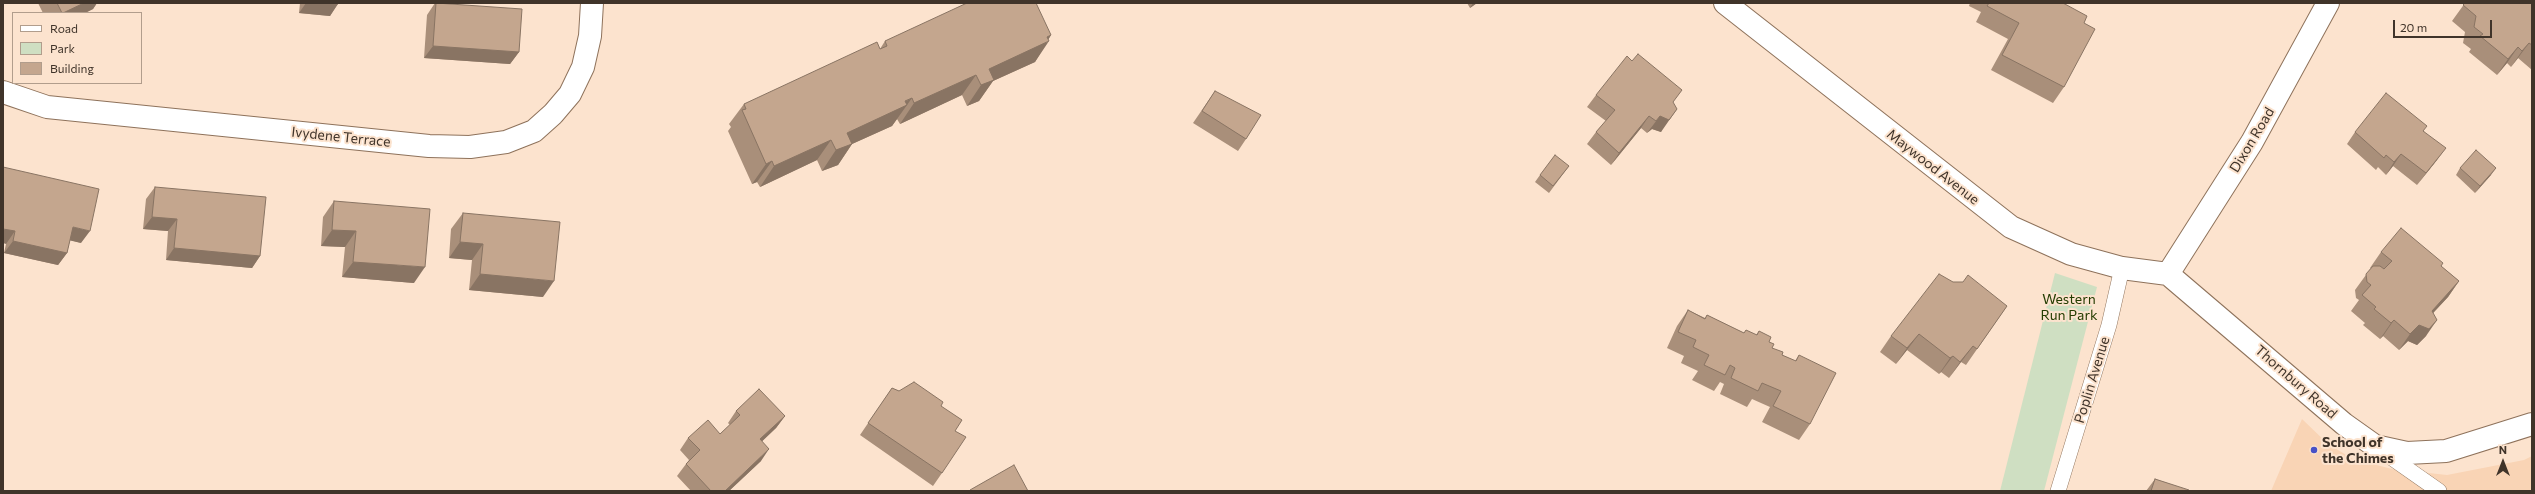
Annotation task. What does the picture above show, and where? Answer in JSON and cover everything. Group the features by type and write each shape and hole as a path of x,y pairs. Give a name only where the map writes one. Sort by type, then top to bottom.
{"street":[{"name":"Ivydene Terrace","path":"3,92 47,107 414,144 470,147 506,142 534,131 554,114 570,94 583,67 590,36 592,3"},
{"name":"Maywood Avenue","path":"1725,3 1957,187 2011,226 2071,254 2122,268 2168,274"},
{"name":"Dixon Road","path":"2168,274 2252,142 2328,3"},
{"name":"Thornbury Road","path":"2168,274 2344,424 2375,446 2407,453 2446,451 2532,424"}],"lane":[{"name":"Poplin Avenue","path":"2058,491 2108,325 2122,268"},
{"path":"2375,446 2439,491"}],"shaded area":[{"name":"School of the Chimes","path":"2302,419 2328,444 2353,459 2392,469 2447,475 2524,460 2532,456 2532,491 2271,491"}],"green space":[{"name":"Western Run Park","path":"2055,273 2097,287 2044,491 2000,491"}],"building":[{"path":"57,3 84,3 65,12 62,12"},
{"path":"436,3 522,9 519,52 433,46"},
{"path":"967,3 1036,3 1051,35 1047,37 1049,41 989,69 994,80 981,85 976,75 914,103 912,98 905,101 907,105 847,133 852,144 836,150 831,140 774,166 772,161 766,164 742,110 746,109 744,104 877,42 880,49 887,46 885,41"},
{"path":"1989,3 2063,3 2087,16 2084,23 2095,29 2064,87 2002,55 2019,23 1987,6"},
{"path":"2465,3 2532,3 2532,45 2529,43 2522,51 2518,47 2508,59 2480,36 2483,34 2474,27 2476,16 2463,5"},
{"path":"1638,54 1682,90 1673,102 1677,109 1669,120 1660,116 1656,121 1649,116 1619,153 1596,132 1615,110 1596,95 1627,56 1632,61"},
{"path":"1215,91 1261,115 1246,139 1202,111"},
{"path":"2386,93 2427,126 2423,131 2446,148 2426,173 2401,154 2394,162 2386,155 2384,158 2355,132"},
{"path":"2476,150 2496,168 2480,186 2460,168"},
{"path":"1555,155 1569,166 1553,186 1540,175"},
{"path":"3,167 99,189 90,231 73,227 67,253 13,241 15,231 3,229"},
{"path":"155,187 266,197 260,256 174,248 177,219 152,217"},
{"path":"334,201 430,209 425,267 353,262 356,231 332,230"},
{"path":"463,213 560,222 554,281 480,274 483,244 460,242"},
{"path":"2401,228 2443,263 2441,266 2459,281 2432,311 2437,320 2429,329 2419,325 2410,334 2394,320 2391,323 2374,309 2376,307 2362,295 2371,285 2367,282 2366,274 2373,266 2380,266 2384,269 2392,261 2381,252"},
{"path":"1939,274 1953,282 1963,282 1968,275 2007,306 1977,349 1973,346 1960,362 1953,356 1950,358 1919,334 1907,348 1891,336"},
{"path":"1688,310 1705,319 1707,315 1744,333 1746,330 1757,335 1759,331 1771,337 1769,342 1774,344 1772,348 1783,352 1782,355 1796,361 1799,355 1836,373 1810,424 1773,406 1781,391 1762,383 1758,391 1731,378 1735,368 1730,365 1725,375 1704,365 1709,355 1693,347 1696,340 1678,332"},
{"path":"914,382 943,402 941,406 962,420 955,431 966,437 942,473 868,423 892,388 899,391"},
{"path":"759,389 785,416 760,439 769,449 725,491 711,491 686,464 700,450 688,438 708,420 720,434 740,415 736,411"},
{"path":"1014,465 1028,491 970,491 970,490"},
{"path":"2155,479 2189,490 2189,491 2151,491"}],"place":[{"name":"School of the Chimes","path":"2314,450"}]}
